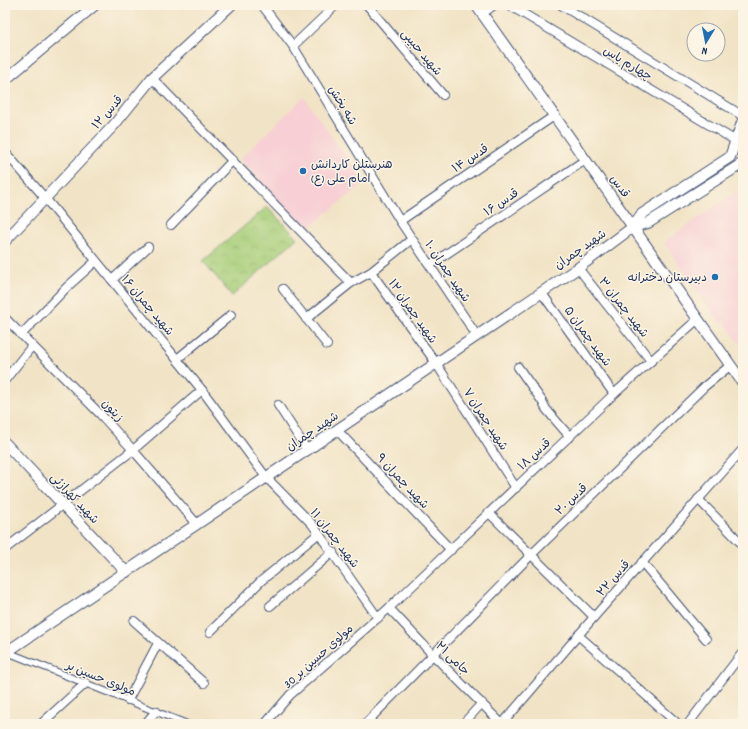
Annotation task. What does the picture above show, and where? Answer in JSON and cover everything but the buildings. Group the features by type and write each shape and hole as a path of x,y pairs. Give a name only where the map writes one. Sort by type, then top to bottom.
{"street":[{"path":"5,80 95,5"},
{"name":"قدس ۱۲","path":"5,241 114,125 152,78 232,5"},
{"name":"شه بخش","path":"262,5 293,46 400,221"},
{"path":"293,46 336,5"},
{"name":"شهید حبیبی","path":"367,5 443,95"},
{"name":"قدس","path":"476,5 743,382"},
{"path":"482,14 494,5"},
{"name":"چهارم یاس","path":"509,5 736,141"},
{"path":"561,5 743,116"},
{"path":"152,78 351,283"},
{"name":"قدس ۱۴","path":"400,221 554,116"},
{"name":"شهید چمران","path":"6,652 578,268 633,227 642,214 730,157 743,120"},
{"name":"شهید چمران ۱۶","path":"5,152 45,198 202,390 266,477"},
{"path":"171,225 233,160"},
{"name":"قدس ۱۶","path":"430,265 585,160"},
{"name":"شهید چمران","path":"633,227 648,223 743,163"},
{"name":"شهید چمران ۱۰","path":"400,221 477,336"},
{"path":"306,318 351,283 371,272 412,239"},
{"path":"112,280 148,247"},
{"path":"21,336 67,287 96,261"},
{"name":"شهید چمران ۳","path":"578,268 651,361"},
{"name":"شهید چمران ۱۲","path":"371,272 436,364"},
{"path":"283,289 327,345"},
{"name":"شهید چمران ۵","path":"541,292 614,394"},
{"path":"177,360 231,315"},
{"name":"زیتون","path":"5,318 21,336 101,415 197,524"},
{"name":"قدس ۱۸","path":"389,608 614,394 698,319"},
{"path":"5,380 32,346"},
{"name":"شهید چمران ۷","path":"436,364 516,488"},
{"name":"قدس ۲۰","path":"365,724 531,555 705,386 731,365"},
{"path":"518,367 546,409 570,437"},
{"path":"5,549 133,450 202,390"},
{"path":"278,405 307,450"},
{"name":"شهید چمران ۹","path":"337,430 451,550"},
{"name":"شهید کهرازئی","path":"5,442 126,572"},
{"name":"قدس ۲۲","path":"502,724 578,635 743,449"},
{"name":"شهید چمران ۱۱","path":"266,477 312,524 378,618"},
{"path":"698,499 743,545"},
{"path":"489,513 594,617"},
{"path":"210,632 261,581 318,534"},
{"path":"270,606 333,552"},
{"path":"642,562 706,639"},
{"name":"مولوی حسین بر 30","path":"265,724 290,695 389,608"},
{"name":"جامی ۲۱","path":"389,608 433,655 502,724"},
{"path":"134,621 158,644 204,683"},
{"path":"578,635 678,724"},
{"path":"128,700 158,644"},
{"name":"مولوی حسین بر","path":"6,652 187,724"},
{"path":"688,724 741,654"},
{"path":"41,724 86,683"},
{"path":"463,724 482,703"},
{"path":"145,724 156,711"}],"shaded area":[{"name":"هنرستلن کاردانش امام علی (ع)","path":"304,97 364,183 306,230 240,159"},
{"name":"دبیرستان دخترانه","path":"743,187 743,348 724,322 742,309 720,324 665,244 668,239"}],"green space":[{"path":"267,207 297,238 232,296 203,261"}],"place":[{"name":"هنرستلن کاردانش امام علی (ع)","path":"303,171"},
{"name":"دبیرستان دخترانه","path":"715,277"}]}
